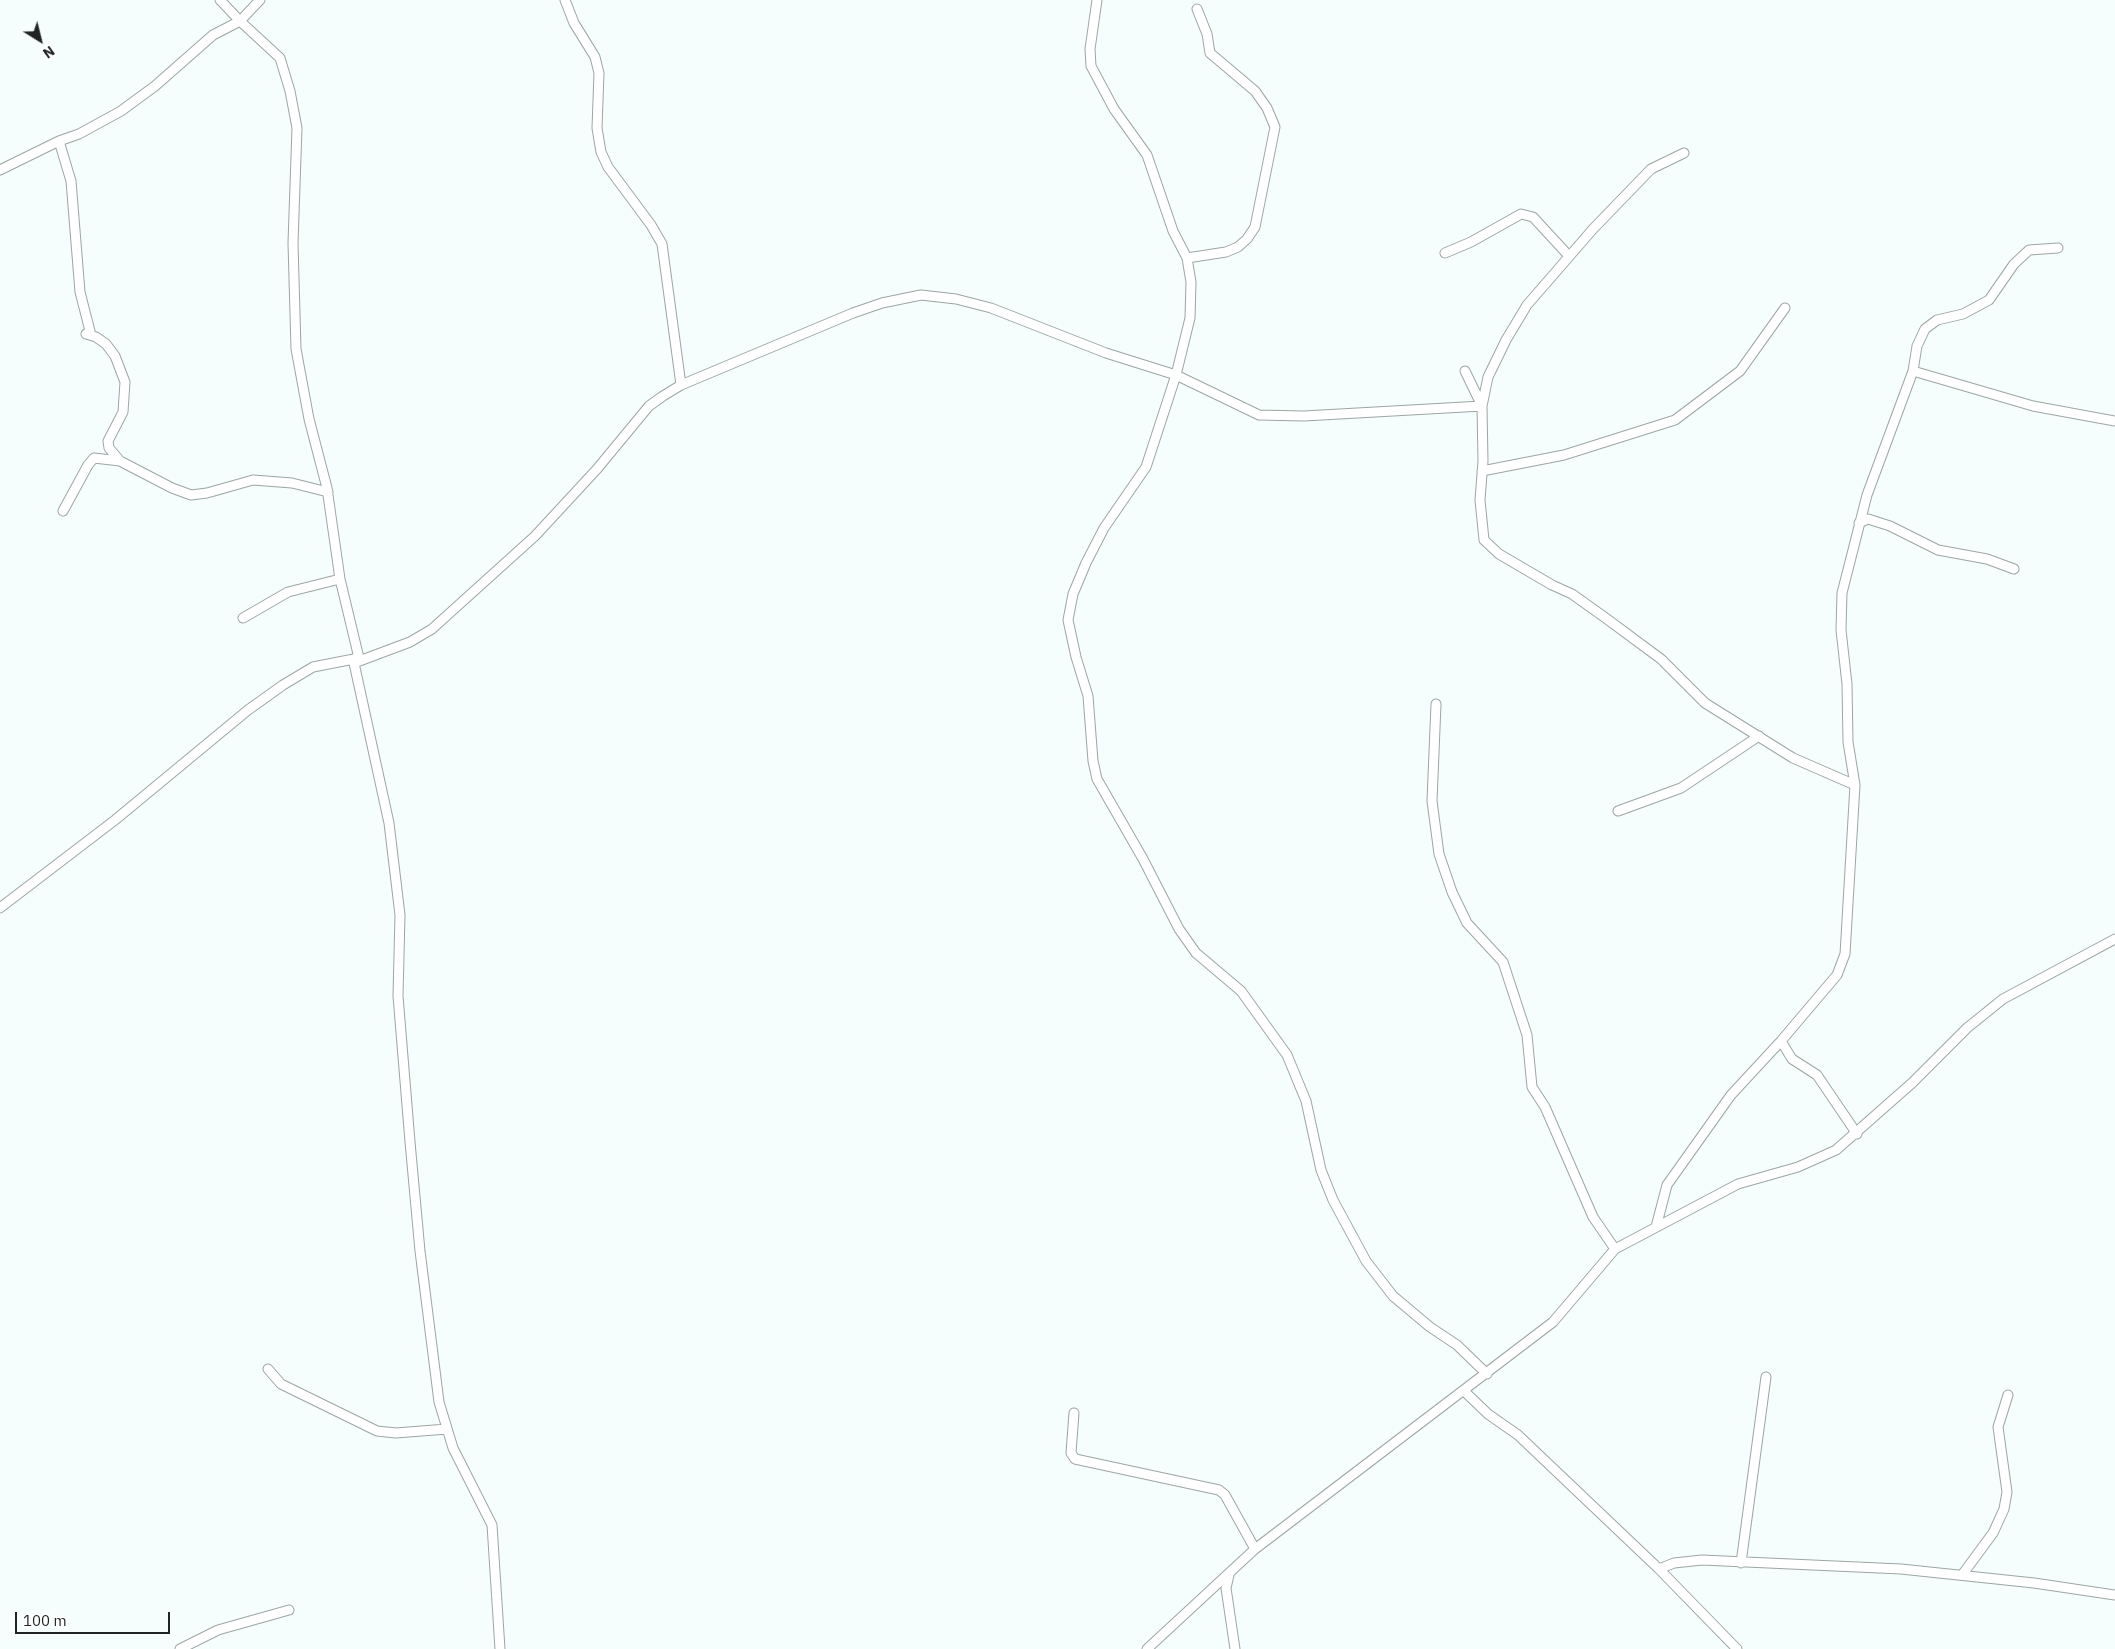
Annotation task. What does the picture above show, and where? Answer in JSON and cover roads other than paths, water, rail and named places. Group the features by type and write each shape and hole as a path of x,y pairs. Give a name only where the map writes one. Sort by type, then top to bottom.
{"street":[{"path":"220,0 280,58 294,110 297,128 293,242 296,349 309,418 328,492 340,579 389,823 400,915 398,996 411,1152 437,1393 452,1448 492,1525 500,1649"},
{"path":"0,170 59,141 79,134 121,111 155,86 213,35 240,21 260,0"},
{"path":"565,0 574,23 595,57 599,73 596,128 600,152 608,167 651,225 662,244 681,385"},
{"path":"1097,0 1090,49 1091,66 1114,109 1147,156 1173,231 1187,258 1190,282 1190,318 1176,375 1146,467 1104,528 1086,563 1074,594 1068,620 1076,657 1088,696 1093,761 1098,779 1143,859 1179,929 1196,953 1242,991 1287,1056 1306,1101 1322,1170 1333,1200 1366,1261 1393,1296 1430,1327 1457,1345 1487,1374"},
{"path":"1187,258 1226,252 1238,247 1247,240 1256,227 1275,127 1268,108 1255,91 1210,53 1206,34 1197,9"},
{"path":"59,141 70,180 80,292 90,331 86,334 96,337 106,344 115,356 125,382 123,412 108,441 109,448 120,462"},
{"path":"1684,153 1651,169 1569,256 1527,305 1506,340 1488,378 1482,406 1480,519 1484,540 1489,547 1530,573 1572,594 1661,659 1705,703 1794,758 1855,785"},
{"path":"1445,253 1471,242 1521,214 1533,217 1569,256"},
{"path":"1656,1227 1667,1185 1730,1095 1781,1041 1836,975 1844,954 1855,785 1848,742 1847,684 1841,630 1842,593 1859,522 1913,371 1917,346 1924,328 1937,320 1963,314 1989,300 2014,264 2029,250 2058,248"},
{"path":"0,908 108,826 248,710 312,667 356,661 410,642 432,629 535,536 597,469 649,406 681,385 853,313 921,295 956,299 992,308 1097,349 1176,375 1259,416 1304,416 1482,406"},
{"path":"1482,471 1564,455 1675,420 1740,371 1785,308"},
{"path":"1465,371 1482,406"},
{"path":"1913,371 2033,406 2115,421"},
{"path":"63,511 88,465 94,458 120,462 172,488 191,495 207,493 253,480 292,483 328,492"},
{"path":"1859,522 1868,519 1883,524 1938,550 1987,560 2014,569"},
{"path":"243,618 288,592 340,579"},
{"path":"1436,704 1432,801 1439,854 1452,892 1467,923 1503,962 1526,1035 1532,1087 1545,1107 1593,1217 1615,1249"},
{"path":"1618,811 1681,788 1760,736"},
{"path":"1147,1649 1255,1549 1464,1392 1553,1322 1615,1249 1738,1184 1798,1167 1836,1150 1857,1134 1912,1083 1967,1028 2003,999 2115,938"},
{"path":"1781,1041 1792,1059 1817,1075 1857,1134"},
{"path":"268,1369 282,1384 377,1431 396,1433 447,1429"},
{"path":"1741,1563 1766,1377"},
{"path":"1464,1392 1488,1414 1518,1435 1659,1569 1737,1649"},
{"path":"1962,1575 1993,1533 2004,1509 2007,1492 1998,1427 2008,1395"},
{"path":"1074,1413 1071,1453 1075,1459 1218,1490 1225,1495 1255,1549"},
{"path":"1659,1569 1674,1563 1702,1560 1901,1569 2034,1583 2115,1595"},
{"path":"1229,1575 1226,1588 1235,1649"},
{"path":"180,1649 218,1630 289,1610"}]}
